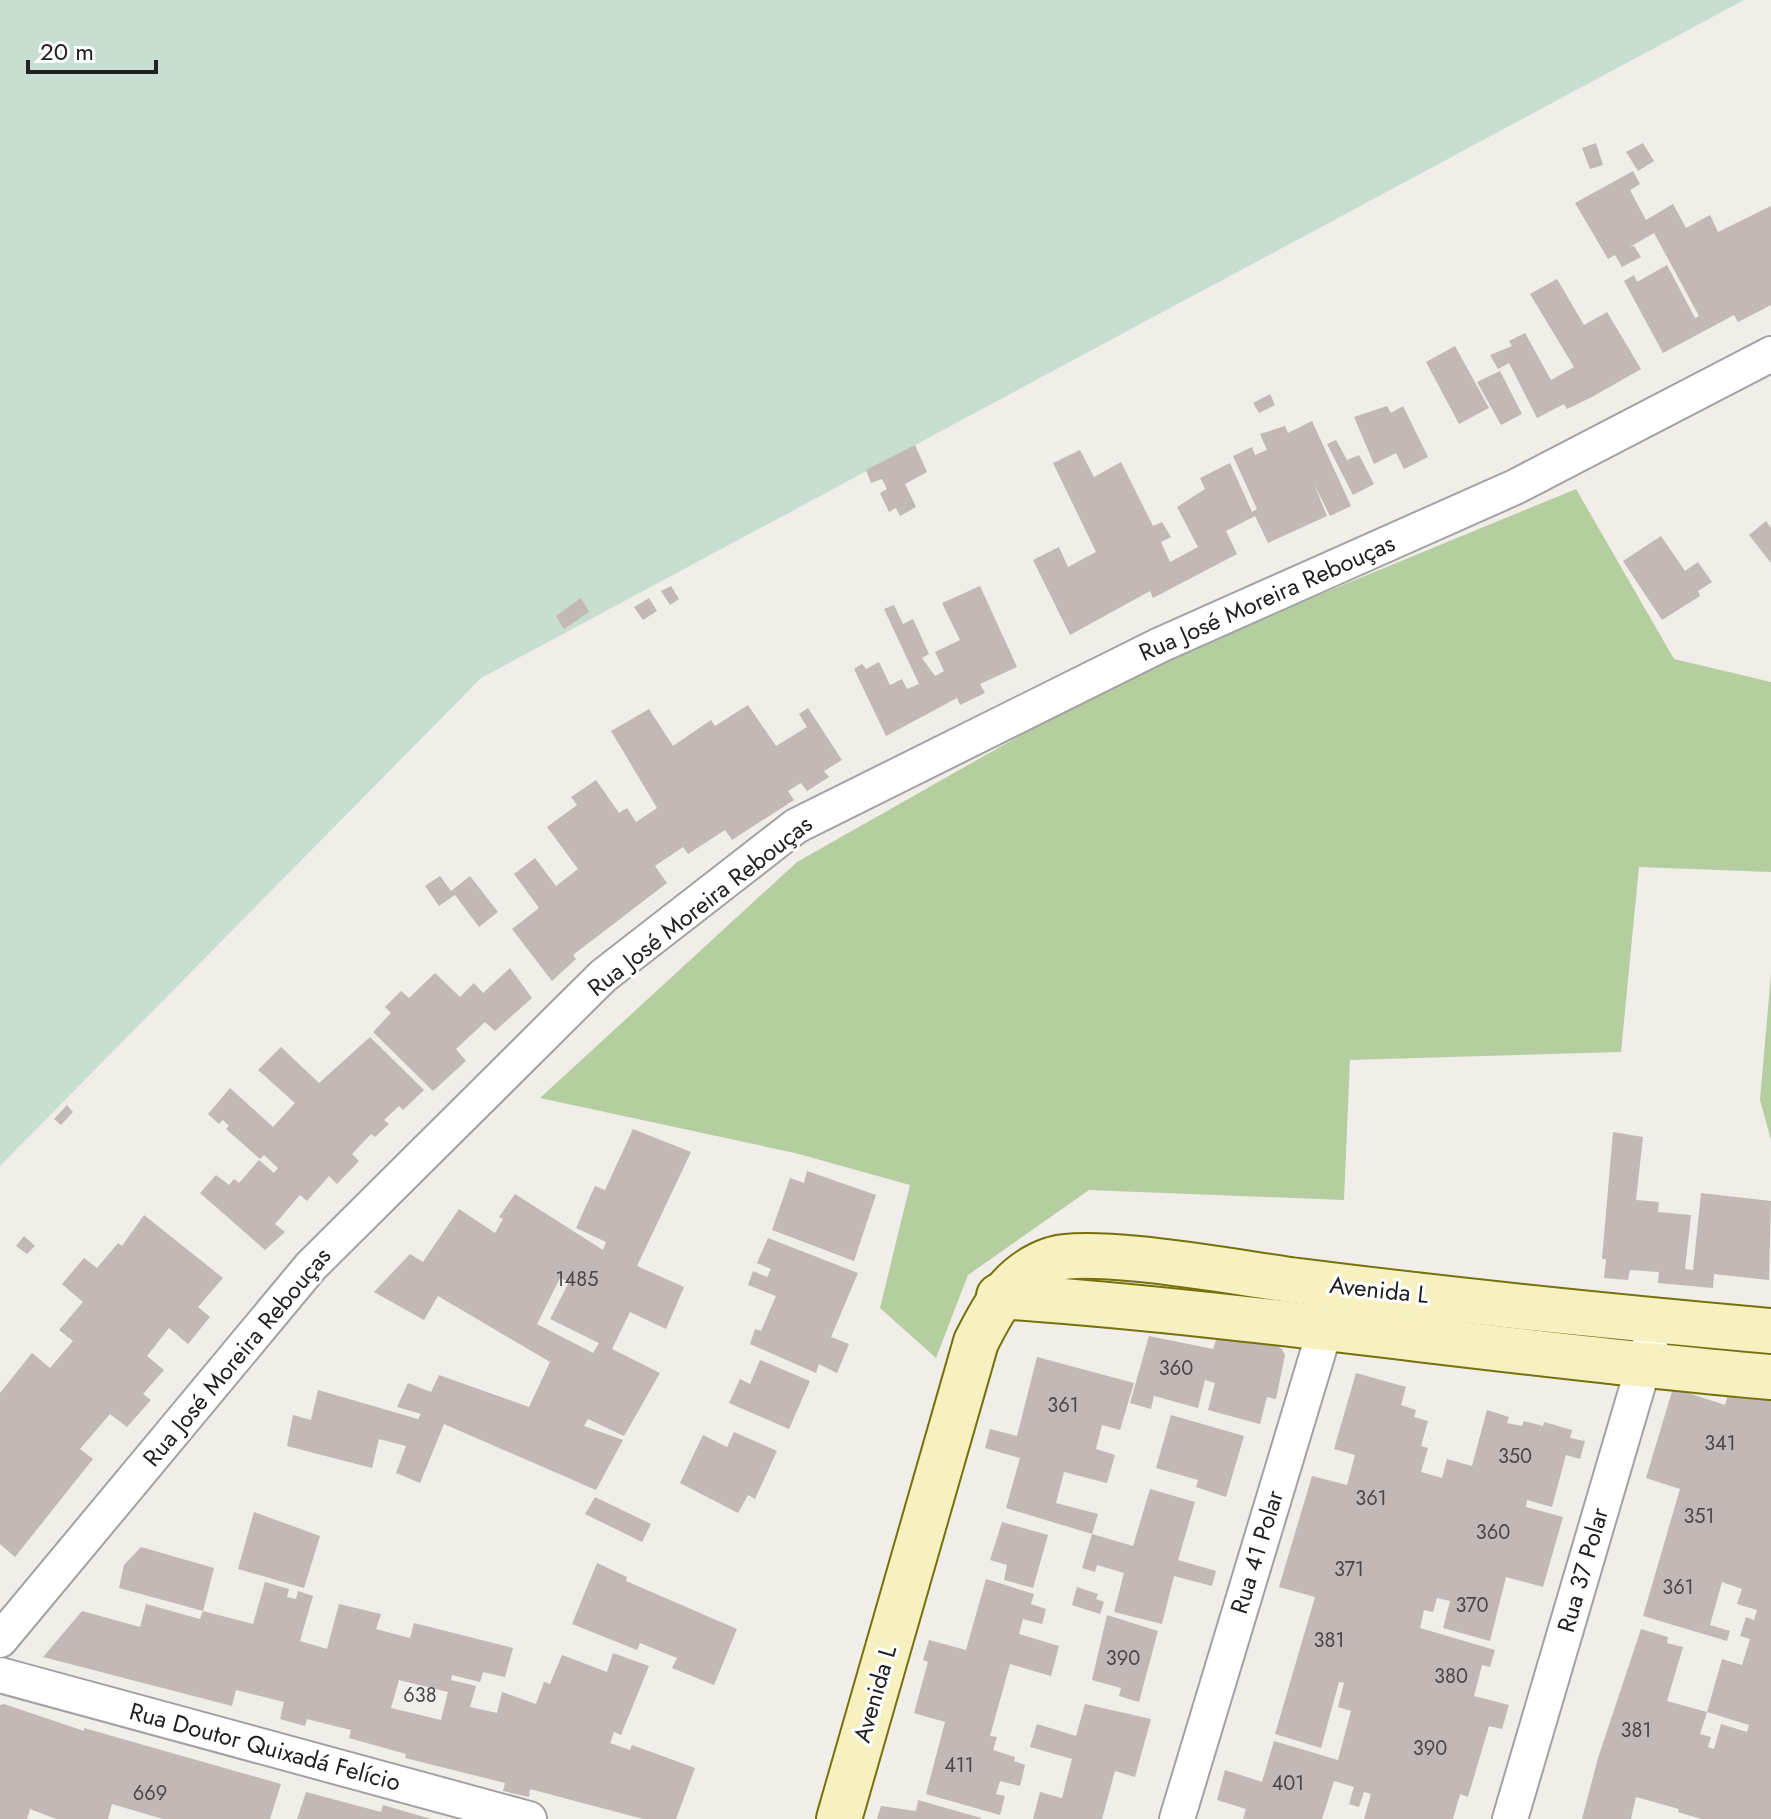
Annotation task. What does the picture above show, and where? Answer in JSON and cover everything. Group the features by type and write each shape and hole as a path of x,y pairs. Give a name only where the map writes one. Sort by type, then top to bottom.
{"street":[{"name":"Rua José Moreira Rebouças","path":"0,1640 311,1266 603,976 796,826 1160,645 1515,487 1771,354"},
{"name":"Avenida L","path":"839,1819 976,1342 999,1296 1035,1267 1069,1256 1139,1261 1339,1286 1771,1331"},
{"name":"Rua 41 Polar","path":"1177,1819 1339,1286"},
{"name":"Avenida L","path":"999,1296 1114,1304 1643,1366 1771,1377"},
{"name":"Rua 37 Polar","path":"1510,1819 1658,1321"},
{"name":"Rua Doutor Quixadá Felício","path":"0,1675 529,1819"}],"green space":[{"path":"0,0 1744,0 481,678 0,1166"},
{"path":"1576,489 1674,659 1771,682 1771,872 1639,867 1621,1052 1350,1060 1344,1200 1089,1190 968,1275 936,1358 880,1308 910,1185 795,1153 540,1098 797,862 1132,672"},
{"path":"1771,974 1771,1140 1760,1100"}],"building":[{"path":"1596,143 1603,165 1590,169 1582,148"},
{"path":"1643,143 1654,161 1638,171 1626,152"},
{"path":"1633,171 1640,184 1630,190 1646,220 1673,204 1686,228 1710,215 1718,232 1771,206 1771,305 1738,322 1734,315 1663,353 1624,281 1634,275 1637,282 1667,265 1695,318 1699,316 1654,233 1630,247 1634,246 1641,257 1622,267 1615,255 1608,259 1575,203"},
{"path":"1557,279 1584,325 1607,312 1641,369 1567,409 1564,404 1537,418 1509,363 1498,369 1490,355 1512,346 1509,341 1525,333 1551,380 1574,367 1530,294"},
{"path":"1455,346 1489,408 1459,424 1426,362"},
{"path":"1500,371 1522,414 1501,425 1477,382"},
{"path":"1270,394 1275,405 1259,413 1253,403"},
{"path":"1387,406 1391,413 1403,406 1428,457 1404,469 1396,453 1374,464 1354,417"},
{"path":"1312,421 1351,506 1330,516 1314,484 1327,516 1268,543 1255,516 1226,531 1237,554 1153,598 1150,591 1070,635 1033,560 1059,547 1068,567 1096,552 1053,463 1080,450 1094,477 1121,462 1153,526 1162,522 1171,537 1161,542 1170,562 1198,547 1177,507 1205,489 1200,478 1230,463 1252,512 1257,509 1233,456 1252,447 1255,455 1267,450 1260,434 1285,426 1288,433"},
{"path":"1336,440 1347,460 1359,455 1374,484 1353,495 1327,444"},
{"path":"915,445 927,472 905,484 916,507 900,516 896,508 889,512 880,493 887,489 882,479 871,483 866,470"},
{"path":"1766,521 1771,528 1771,563 1749,535"},
{"path":"1661,536 1685,571 1698,562 1712,582 1698,591 1700,596 1662,620 1623,561"},
{"path":"671,586 679,599 670,605 661,591"},
{"path":"980,586 1017,667 980,684 985,693 960,705 957,698 886,736 854,669 862,664 866,669 879,662 890,685 902,679 907,689 919,684 884,609 894,605 903,624 913,619 929,654 922,658 935,676 944,671 935,652 960,640 942,603"},
{"path":"581,598 589,612 564,629 556,616"},
{"path":"649,598 657,611 643,620 634,607"},
{"path":"748,705 776,746 807,727 799,714 808,708 842,760 824,771 829,777 807,791 801,783 788,791 794,800 732,840 725,830 688,854 683,847 655,866 667,883 573,955 576,959 552,981 512,929 539,908 514,874 535,858 556,886 578,869 547,827 577,805 571,797 596,780 619,813 627,808 636,822 657,808 611,731 649,709 673,746 711,720 715,726"},
{"path":"440,876 451,891 470,876 498,912 479,927 455,895 439,906 425,886"},
{"path":"510,968 532,998 495,1031 485,1022 456,1049 466,1061 433,1091 373,1032 391,1013 385,1007 401,991 409,998 435,973 460,997 474,983 483,993"},
{"path":"370,1037 424,1090 403,1110 399,1106 384,1120 389,1124 375,1137 371,1134 352,1154 359,1161 337,1184 329,1176 307,1201 300,1195 275,1224 285,1232 265,1250 200,1193 216,1175 229,1185 234,1179 239,1183 259,1160 274,1173 278,1168 264,1155 260,1159 226,1129 229,1126 223,1120 219,1124 208,1114 230,1088 273,1127 295,1103 258,1070 281,1047 319,1083"},
{"path":"67,1105 73,1112 61,1125 54,1119"},
{"path":"633,1129 691,1152 637,1266 684,1287 666,1329 630,1312 612,1349 660,1373 624,1436 588,1419 584,1426 623,1440 596,1490 444,1424 420,1483 396,1473 406,1446 379,1439 372,1468 287,1446 293,1415 311,1420 318,1390 418,1419 421,1414 397,1407 408,1383 431,1392 439,1375 529,1407 550,1362 438,1296 424,1320 374,1292 410,1254 423,1262 459,1209 495,1233 503,1219 499,1217 515,1194 603,1250 606,1242 576,1228 595,1186 605,1190","holes":["560,1278 569,1282 550,1319 599,1343 593,1353 537,1324"]},
{"path":"1613,1132 1643,1137 1636,1200 1659,1202 1658,1212 1691,1215 1685,1269 1693,1270 1701,1193 1771,1201 1769,1280 1714,1274 1713,1288 1658,1283 1659,1272 1630,1270 1628,1280 1604,1278 1606,1259 1602,1259"},
{"path":"807,1171 876,1195 854,1261 772,1230 790,1178 804,1183"},
{"path":"144,1215 223,1278 198,1307 210,1317 188,1344 169,1328 147,1356 164,1370 143,1394 151,1400 127,1427 110,1414 80,1449 93,1459 15,1557 0,1544 0,1393 32,1353 50,1368 73,1341 59,1330 83,1302 62,1284 84,1258 97,1268 118,1243 122,1246"},
{"path":"24,1236 35,1246 27,1254 16,1246"},
{"path":"768,1238 858,1273 831,1337 849,1344 837,1373 819,1364 816,1373 750,1344 755,1329 761,1331 776,1296 748,1285 753,1271 767,1277 771,1269 757,1263"},
{"path":"1218,1334 1272,1343 1285,1355 1276,1399 1267,1397 1260,1424 1208,1410 1215,1383 1205,1380 1198,1408 1154,1396 1151,1409 1130,1403 1149,1336 1213,1349"},
{"path":"1037,1357 1134,1383 1120,1430 1102,1425 1096,1449 1115,1455 1107,1483 1064,1472 1056,1503 1098,1514 1092,1534 1006,1508 1020,1458 985,1448 990,1429 1017,1436"},
{"path":"760,1360 810,1381 789,1429 729,1403 740,1379 750,1384"},
{"path":"1356,1373 1406,1387 1401,1405 1416,1410 1414,1417 1428,1421 1421,1446 1428,1448 1421,1472 1442,1478 1447,1459 1472,1466 1487,1410 1509,1417 1507,1423 1522,1426 1524,1421 1543,1426 1544,1422 1572,1430 1570,1438 1585,1441 1580,1459 1566,1455 1552,1507 1527,1500 1526,1507 1563,1517 1543,1587 1506,1577 1490,1641 1443,1628 1450,1601 1437,1598 1433,1612 1424,1610 1420,1628 1495,1650 1490,1667 1482,1665 1474,1696 1509,1705 1502,1729 1489,1726 1468,1797 1460,1794 1453,1819 1364,1819 1371,1794 1364,1792 1359,1807 1349,1804 1354,1787 1334,1781 1322,1819 1243,1819 1246,1809 1217,1800 1225,1770 1262,1782 1274,1741 1338,1760 1351,1711 1338,1707 1344,1683 1339,1682 1321,1748 1275,1734 1315,1597 1279,1587 1312,1476 1347,1485 1355,1455 1334,1449"},
{"path":"1673,1388 1725,1405 1728,1395 1768,1400 1771,1393 1771,1819 1701,1819 1678,1812 1679,1809 1636,1797 1631,1819 1582,1819 1598,1758 1641,1629 1668,1637 1667,1643 1683,1647 1667,1701 1707,1712 1722,1659 1742,1665 1750,1639 1740,1636 1746,1617 1754,1620 1757,1610 1737,1604 1742,1589 1722,1582 1710,1625 1730,1631 1727,1641 1643,1616 1680,1489 1646,1478","holes":["1707,1712 1749,1725 1747,1732 1721,1724 1714,1749 1708,1747 1711,1737 1700,1734"]},
{"path":"1171,1415 1244,1436 1226,1497 1196,1487 1198,1480 1156,1468"},
{"path":"734,1432 777,1451 755,1499 748,1495 738,1513 680,1483 703,1435 727,1447"},
{"path":"1150,1489 1195,1502 1178,1560 1216,1571 1212,1586 1174,1576 1162,1624 1114,1612 1124,1573 1097,1565 1095,1572 1082,1568 1092,1534 1133,1546"},
{"path":"595,1497 651,1524 642,1542 585,1514"},
{"path":"254,1512 320,1536 304,1588 238,1569"},
{"path":"1002,1522 1048,1535 1033,1588 1004,1580 1007,1565 990,1560"},
{"path":"141,1547 214,1568 203,1611 119,1588 124,1565"},
{"path":"597,1563 627,1577 626,1581 737,1629 714,1685 672,1668 677,1658 640,1643 637,1650 572,1624"},
{"path":"986,1579 1034,1594 1031,1604 1046,1609 1042,1624 1023,1619 1019,1634 1059,1646 1051,1676 1010,1664 990,1736 997,1737 993,1750 1015,1757 1014,1761 1025,1765 1020,1786 1000,1781 996,1794 1005,1796 1000,1815 926,1794 945,1722 914,1713 928,1662 923,1660 929,1640 966,1650"},
{"path":"265,1582 289,1589 287,1597 296,1599 298,1591 313,1596 300,1641 327,1649 339,1604 381,1614 376,1629 410,1638 414,1623 513,1648 505,1677 483,1672 480,1682 452,1675 451,1680 476,1686 470,1707 497,1713 502,1692 536,1704 544,1682 550,1684 562,1655 607,1672 613,1653 649,1666 621,1735 614,1732 610,1743 630,1750 632,1745 695,1768 676,1819 643,1819 530,1789 529,1797 503,1791 505,1783 405,1758 406,1754 349,1738 351,1730 307,1719 305,1726 280,1719 284,1702 236,1690 232,1706 43,1657 82,1611 140,1627 146,1604 200,1619 203,1611 253,1624","holes":["399,1680 448,1692 441,1720 391,1708"]},
{"path":"1077,1587 1098,1594 1096,1599 1104,1602 1100,1614 1072,1605"},
{"path":"1107,1615 1158,1631 1139,1702 1119,1696 1121,1688 1092,1680"},
{"path":"1085,1704 1151,1719 1135,1777 1115,1771 1102,1819 1033,1819 1040,1792 1062,1798 1072,1759 1030,1747 1037,1724 1076,1736"},
{"path":"0,1705 84,1731 84,1728 281,1784 270,1819 163,1819 112,1804 108,1819 56,1819 30,1809 27,1819 0,1819"},
{"path":"306,1792 381,1812 383,1805 431,1819 297,1819"},
{"path":"918,1800 981,1819 877,1819 881,1806 916,1811"}]}
